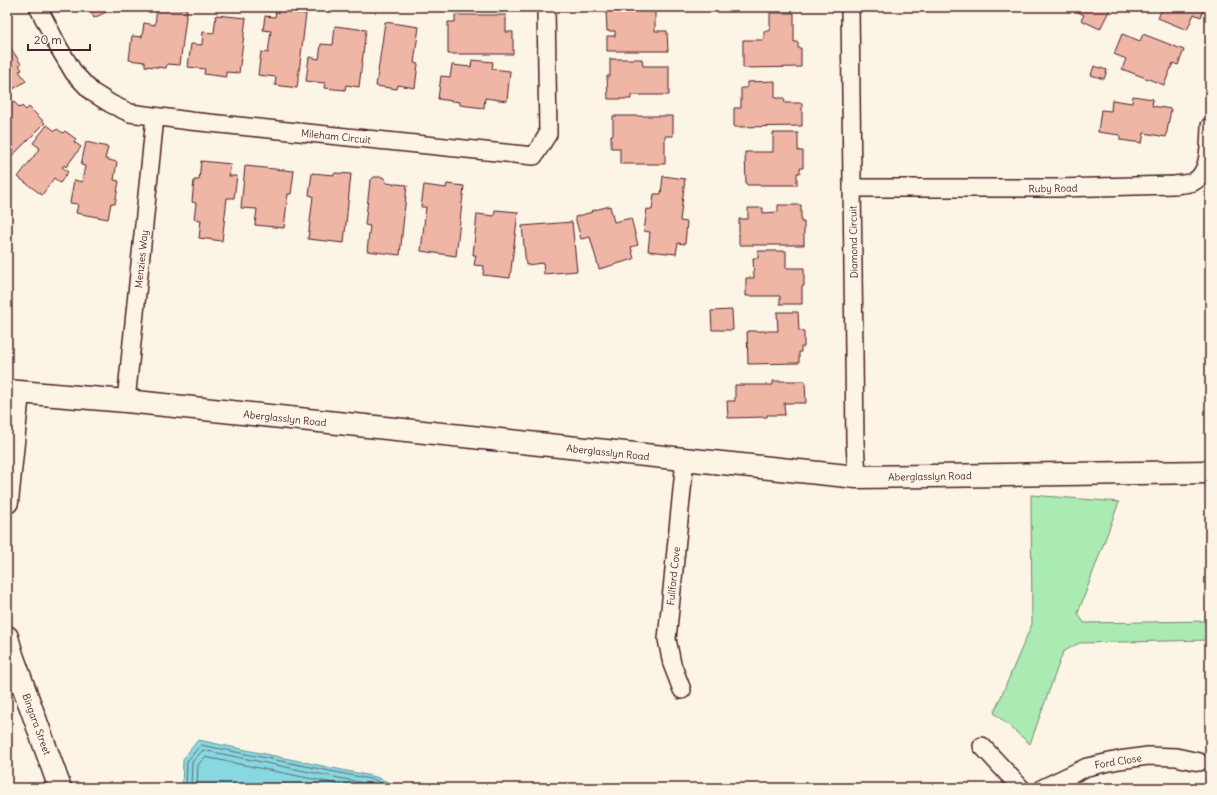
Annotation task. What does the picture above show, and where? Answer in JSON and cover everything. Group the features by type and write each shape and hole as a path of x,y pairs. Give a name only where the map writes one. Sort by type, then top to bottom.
{"main road":[{"name":"Aberglasslyn Road","path":"13,392 126,401 857,477 1210,472"},
{"path":"7,502 13,392"},
{"name":"Bingara Street","path":"7,637 12,655 60,788"}],"street":[{"name":"Mileham Circuit","path":"38,7 74,73 92,92 110,104 130,113 155,117 534,156 548,134 546,7"},
{"name":"Diamond Circuit","path":"850,7 855,442 857,477"},
{"name":"Menzies Way","path":"126,401 155,117"},
{"name":"Ruby Road","path":"852,188 1057,188 1174,185 1193,182 1204,172 1208,157 1210,126"},
{"name":"Fullford Cove","path":"682,690 672,664 667,639 685,460"},
{"path":"982,746 1021,788"},
{"name":"Ford Close","path":"1043,788 1086,767 1119,760 1148,756 1176,757 1198,762"}],"green space":[{"path":"1031,495 1119,502 1078,613 1084,623 1210,621 1210,640 1079,643 1063,652 1030,744 994,713 1032,624"}],"water":[{"path":"198,740 376,777 402,788 182,788 183,759"}],"building":[{"path":"89,7 116,7 94,18"},
{"path":"157,7 187,9 180,65 167,64 166,68 145,66 145,62 129,60 132,36 142,37 144,23 155,25"},
{"path":"1069,7 1111,7 1100,29 1081,20 1084,15"},
{"path":"1163,7 1205,7 1201,17 1194,14 1187,30 1158,18"},
{"path":"606,9 655,9 655,31 667,31 668,51 607,51 607,36 615,36 615,31 607,31"},
{"path":"276,10 306,14 297,88 275,85 276,77 258,75 261,52 268,53 271,31 263,30 265,16 275,17"},
{"path":"770,13 794,13 794,42 798,42 798,48 801,48 801,67 743,68 743,40 764,40 764,31 770,31"},
{"path":"216,15 246,18 239,73 226,72 226,77 204,74 205,69 188,67 191,44 202,45 203,32 214,33"},
{"path":"455,15 506,15 506,32 513,32 513,54 448,54 448,22 455,22"},
{"path":"385,22 419,27 414,63 418,64 415,88 398,85 397,89 376,86"},
{"path":"335,26 366,30 359,87 346,85 345,90 324,88 325,83 306,81 309,57 319,59 321,44 333,45"},
{"path":"1122,34 1140,41 1143,34 1184,50 1178,65 1173,63 1164,85 1122,69 1126,59 1114,54"},
{"path":"9,45 21,64 19,65 22,70 19,71 26,81 7,93 7,47"},
{"path":"610,59 642,59 643,66 669,66 669,95 631,95 631,99 608,99 607,76 610,76"},
{"path":"472,60 493,62 492,69 510,71 507,101 485,98 484,108 460,105 460,102 438,99 441,76 450,77 452,65 471,67"},
{"path":"1094,66 1107,70 1104,79 1091,75"},
{"path":"775,81 775,98 784,98 785,103 802,103 802,126 734,127 734,108 741,108 741,88 747,88 747,82"},
{"path":"1133,96 1153,99 1152,106 1171,109 1166,137 1144,133 1142,143 1120,140 1120,135 1098,132 1101,110 1111,111 1112,100 1132,103"},
{"path":"12,100 20,108 22,106 26,110 29,107 45,123 7,161 7,105"},
{"path":"613,116 673,116 673,136 665,136 665,164 620,164 620,148 611,148"},
{"path":"47,125 55,131 57,129 63,133 65,131 76,139 74,142 81,147 66,167 64,165 62,167 68,172 60,183 54,178 42,195 18,177 40,148 33,143"},
{"path":"773,133 798,133 798,151 803,151 803,168 800,168 800,173 797,173 797,185 746,185 745,152 773,152"},
{"path":"86,142 108,147 105,159 117,162 114,180 119,181 115,204 111,203 108,219 76,213 78,204 70,203 74,180 82,182 85,166 81,165"},
{"path":"201,161 231,164 229,176 237,176 234,198 227,198 222,241 199,238 201,220 194,219 196,203 192,202 194,180 199,180"},
{"path":"245,166 294,171 291,194 288,194 284,228 255,225 257,209 241,208"},
{"path":"312,173 334,175 335,173 351,174 344,243 308,239 313,196 309,195"},
{"path":"663,176 685,179 680,221 687,222 685,244 678,243 676,254 648,251 650,232 644,231 647,209 652,210 654,194 661,194"},
{"path":"374,177 383,177 386,183 407,185 400,255 367,251 370,226 365,225 370,181"},
{"path":"447,184 464,186 456,256 421,251 426,207 421,207 424,185 446,188"},
{"path":"778,205 801,205 801,222 804,222 804,245 739,245 739,219 748,219 748,208 763,208 763,213 778,212"},
{"path":"610,206 614,222 631,218 638,245 631,247 634,259 599,269 590,237 581,239 575,217"},
{"path":"495,210 518,212 510,278 483,275 484,266 474,265 476,255 473,255 477,214 494,216"},
{"path":"572,222 577,271 544,274 543,263 526,265 522,226"},
{"path":"758,251 786,251 786,268 804,268 802,304 780,304 780,296 746,296 746,278 754,278 753,258 758,258"},
{"path":"732,310 733,330 712,330 711,311"},
{"path":"777,312 798,312 799,331 804,331 804,347 801,347 801,352 799,352 799,363 748,364 747,331 778,331"},
{"path":"773,381 805,381 806,403 784,403 785,415 728,418 727,401 735,401 735,385 773,385"}]}
